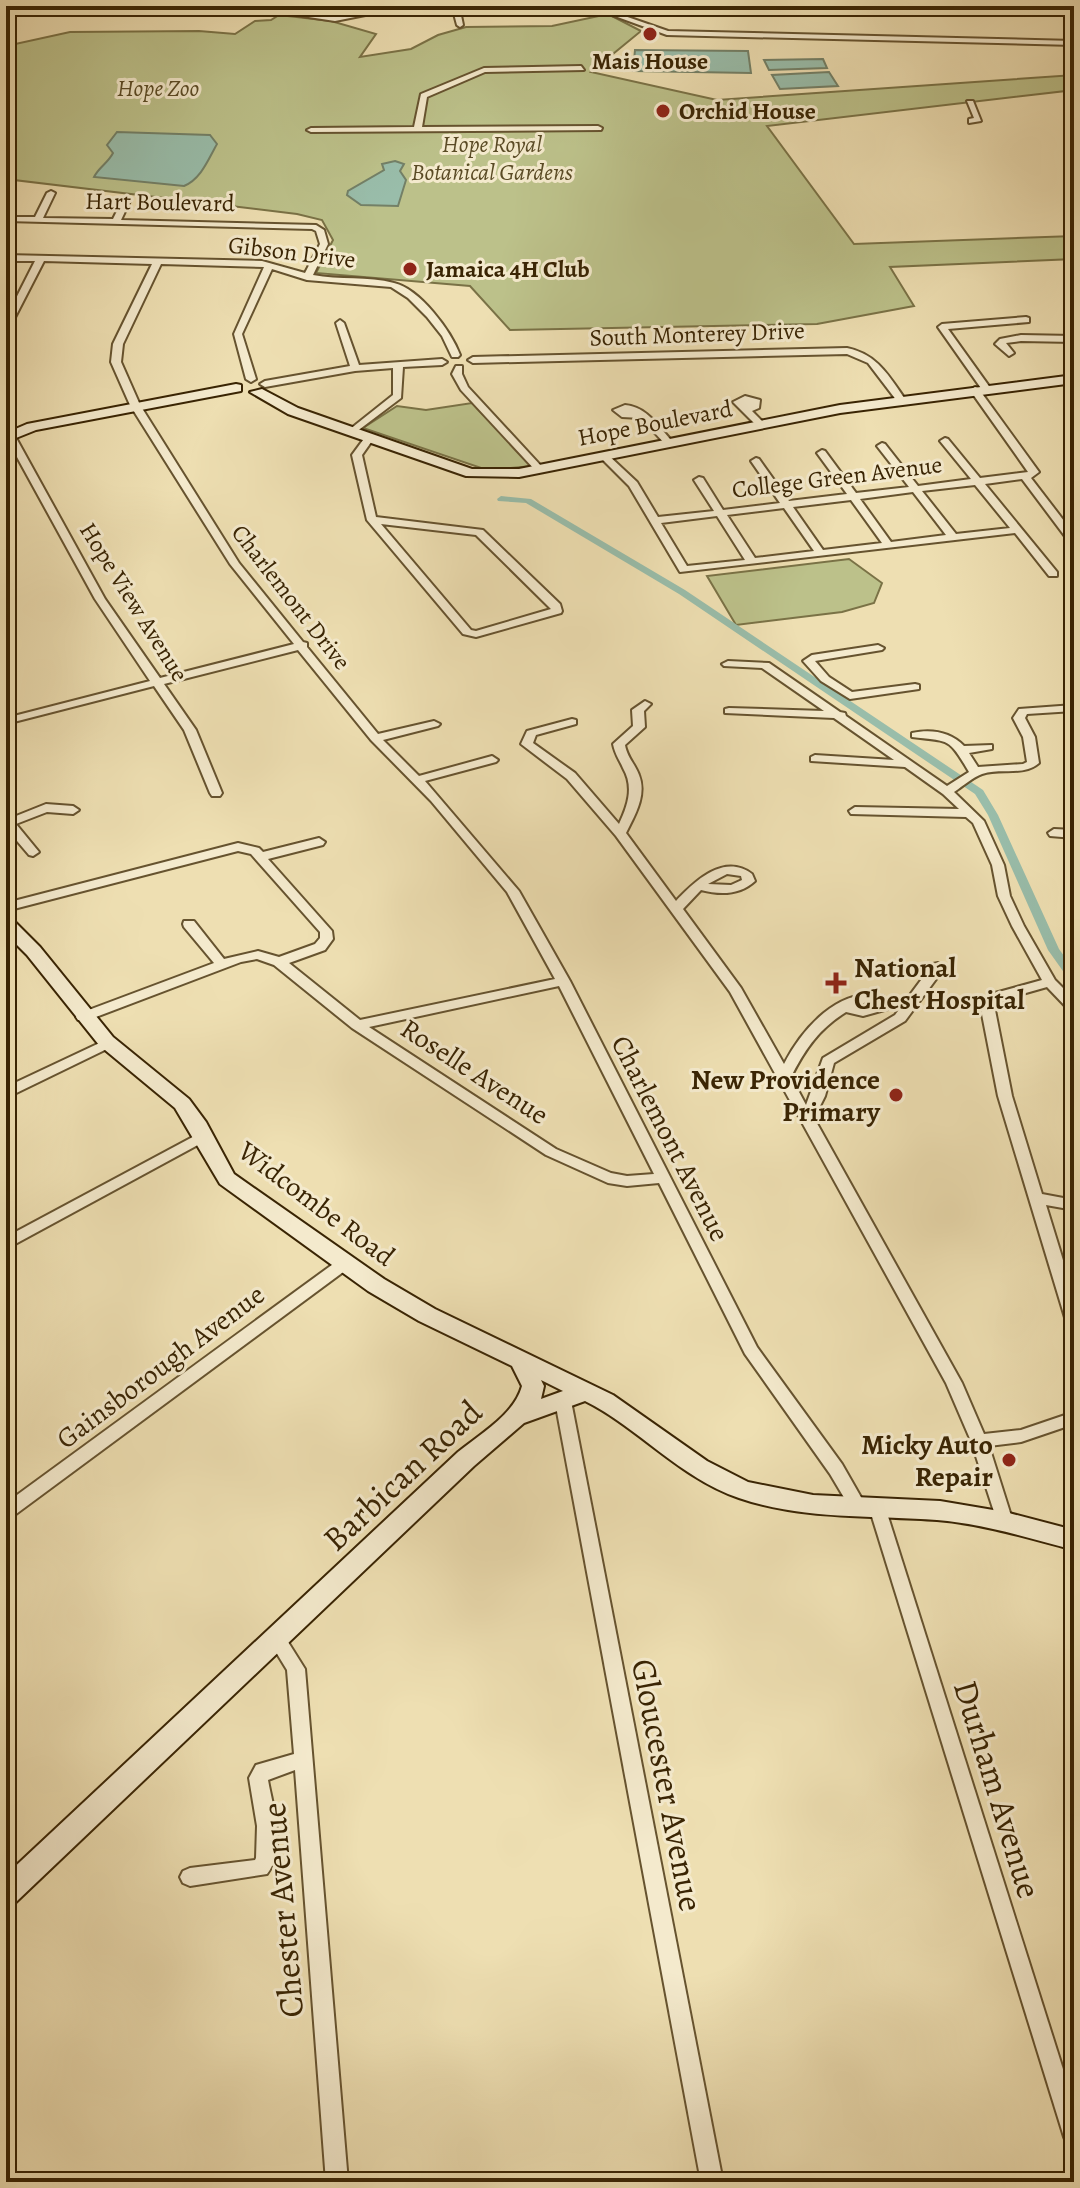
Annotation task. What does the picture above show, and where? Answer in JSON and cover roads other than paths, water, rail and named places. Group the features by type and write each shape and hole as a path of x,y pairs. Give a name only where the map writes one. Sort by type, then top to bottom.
{"street":[{"path":"152,6 183,6"},
{"path":"238,6 335,19 408,6"},
{"path":"416,6 456,7 460,25"},
{"path":"602,6 614,14 667,33 1074,43"},
{"path":"418,128 424,96 484,70 581,68"},
{"path":"970,103 978,119 972,121"},
{"path":"311,130 598,128"},
{"path":"38,219 51,193"},
{"path":"117,220 127,199"},
{"name":"Hart Boulevard","path":"6,219 313,227 320,230 324,244 307,277"},
{"name":"Gibson Drive","path":"6,258 269,266 307,277 399,287 451,339 455,355"},
{"path":"6,327 41,258"},
{"name":"Charlemont Drive","path":"158,261 118,344 116,362 135,405 235,564 375,738 435,798"},
{"path":"269,266 238,334 258,385 355,368 442,362 459,368 471,364 473,360 468,356 455,355 447,356 442,362"},
{"path":"1026,320 942,327 1034,472 1025,476 1074,541"},
{"path":"340,323 355,368"},
{"path":"1009,353 1003,350 1003,341 1021,338 1074,339"},
{"name":"South Monterey Drive","path":"473,360 860,352 869,357 900,399"},
{"path":"352,432 398,396 398,365"},
{"path":"459,368 457,374 464,388 539,469"},
{"name":"Hope Boulevard","path":"135,405 236,388 244,392 258,385 293,411 471,473 503,475 900,399 1074,379"},
{"path":"8,437 32,427 135,405"},
{"path":"745,410 761,425"},
{"path":"640,415 669,443"},
{"name":"Hope View Avenue","path":"8,437 100,599 190,730 216,793"},
{"path":"369,438 357,455 372,520 468,633 476,634 552,615 558,609 479,532 372,520"},
{"path":"945,441 1053,574"},
{"path":"882,446 953,537"},
{"path":"822,453 888,545"},
{"path":"604,456 633,484 684,570 1018,530"},
{"path":"756,461 820,553"},
{"name":"College Green Avenue","path":"654,521 1025,476"},
{"path":"699,480 752,562"},
{"path":"6,720 303,645"},
{"path":"878,648 809,661 825,679 850,696 915,687"},
{"path":"728,664 765,665 947,791 969,813 990,843 1004,896 1050,982 1074,1007"},
{"path":"801,688 825,679"},
{"path":"620,833 634,803 637,783 620,752 619,744 639,727 638,710 645,704"},
{"path":"947,791 971,776 1026,767 1033,763 1029,737 1019,714 1074,708"},
{"path":"729,711 842,716"},
{"path":"572,722 531,733 527,744 571,776 620,833 736,991 954,1383 979,1441 1005,1522"},
{"path":"375,738 434,724"},
{"path":"916,735 938,733 962,750 971,776"},
{"path":"962,750 988,747"},
{"path":"815,759 910,764"},
{"path":"417,780 492,760"},
{"name":"Charlemont Avenue","path":"435,798 513,891 563,981 751,1350 836,1469 868,1506"},
{"path":"33,852 7,823 46,808 73,810"},
{"path":"855,811 969,813"},
{"path":"1054,833 1074,834"},
{"path":"260,857 319,842"},
{"path":"6,907 238,847 247,848 260,857 327,935 320,947 279,962 258,955 222,965 83,1017"},
{"path":"677,908 699,885"},
{"name":"Widcombe Road","path":"6,924 39,954 83,1017 108,1043 191,1114 216,1167 227,1179 376,1285 427,1315 521,1362 575,1396"},
{"path":"189,924 222,965"},
{"name":"Roselle Avenue","path":"279,962 357,1025 551,1152 583,1169 627,1181 662,1178"},
{"path":"806,1120 818,1096 828,1061 900,1018 938,967"},
{"path":"357,1025 563,981"},
{"path":"1050,982 1000,996 988,1009 1005,1096 1074,1321"},
{"path":"783,1079 804,1037 825,1018 844,1007"},
{"path":"6,1093 108,1043"},
{"path":"6,1244 202,1137"},
{"path":"1037,1198 1074,1205"},
{"name":"Gainsborough Avenue","path":"6,1512 345,1263"},
{"path":"516,1417 529,1401 533,1386 521,1362"},
{"path":"575,1396 626,1414 699,1468 743,1490 802,1503 940,1511 1005,1522 1074,1540"},
{"name":"Barbican Road","path":"6,1893 466,1459 516,1417 575,1396"},
{"name":"Gloucester Avenue","path":"575,1396 712,2182"},
{"path":"979,1441 1021,1436 1074,1418"},
{"name":"Durham Avenue","path":"868,1506 1074,2137"},
{"name":"Chester Avenue","path":"277,1639 296,1669 337,2182"},
{"path":"190,1877 260,1868 266,1864 269,1851 258,1778 263,1771 302,1760"}],"waterway":[{"path":"501,499 528,501 682,592 979,792 993,815 1054,950 1074,978"}],"place":[{"name":"Mais House","path":"650,34"},
{"name":"Orchid House","path":"663,111"},
{"name":"Jamaica 4H Club","path":"410,269"},
{"name":"National Chest Hospital","path":"836,983"},
{"name":"New Providence Primary","path":"896,1095"},
{"name":"Micky Auto Repair","path":"1009,1460"}],"park label":[{"name":"Hope Zoo","path":"158,88"},
{"name":"Hope Royal Botanical Gardens","path":"492,158"}]}
